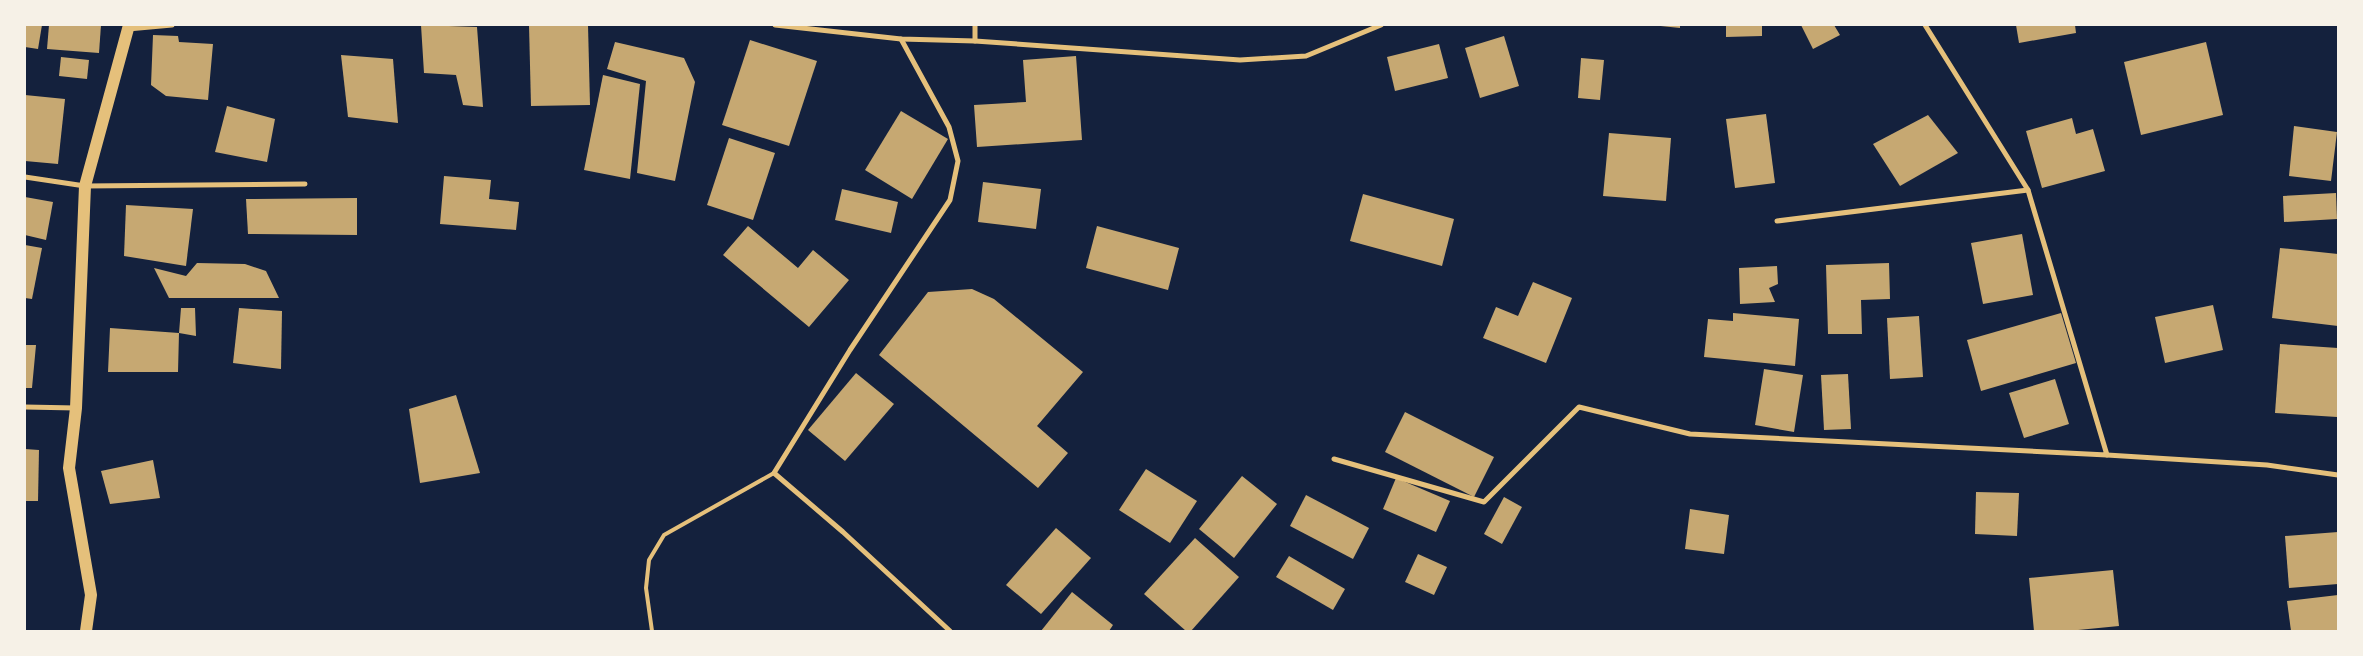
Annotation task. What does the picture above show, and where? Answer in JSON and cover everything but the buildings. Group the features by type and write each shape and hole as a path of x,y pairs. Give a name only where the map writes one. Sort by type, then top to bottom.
{"main road":[{"path":"86,631 91,594 69,468 76,408 85,186 128,27"}],"street":[{"path":"128,27 172,25"},
{"path":"775,25 901,39 975,40 1240,60 1306,56 1366,28 1381,25"},
{"path":"975,25 975,40"},
{"path":"1925,25 2028,190 2107,454"},
{"path":"901,39 949,127 958,161 950,200 850,350 774,473 843,532 950,631"},
{"path":"25,177 85,186 305,184"},
{"path":"1777,221 2028,190"},
{"path":"25,407 76,408"},
{"path":"1334,459 1484,502 1579,407 1690,434 2107,454 2267,465 2338,475"}],"lane":[{"path":"652,631 646,588 650,560 664,535 774,473"}]}
